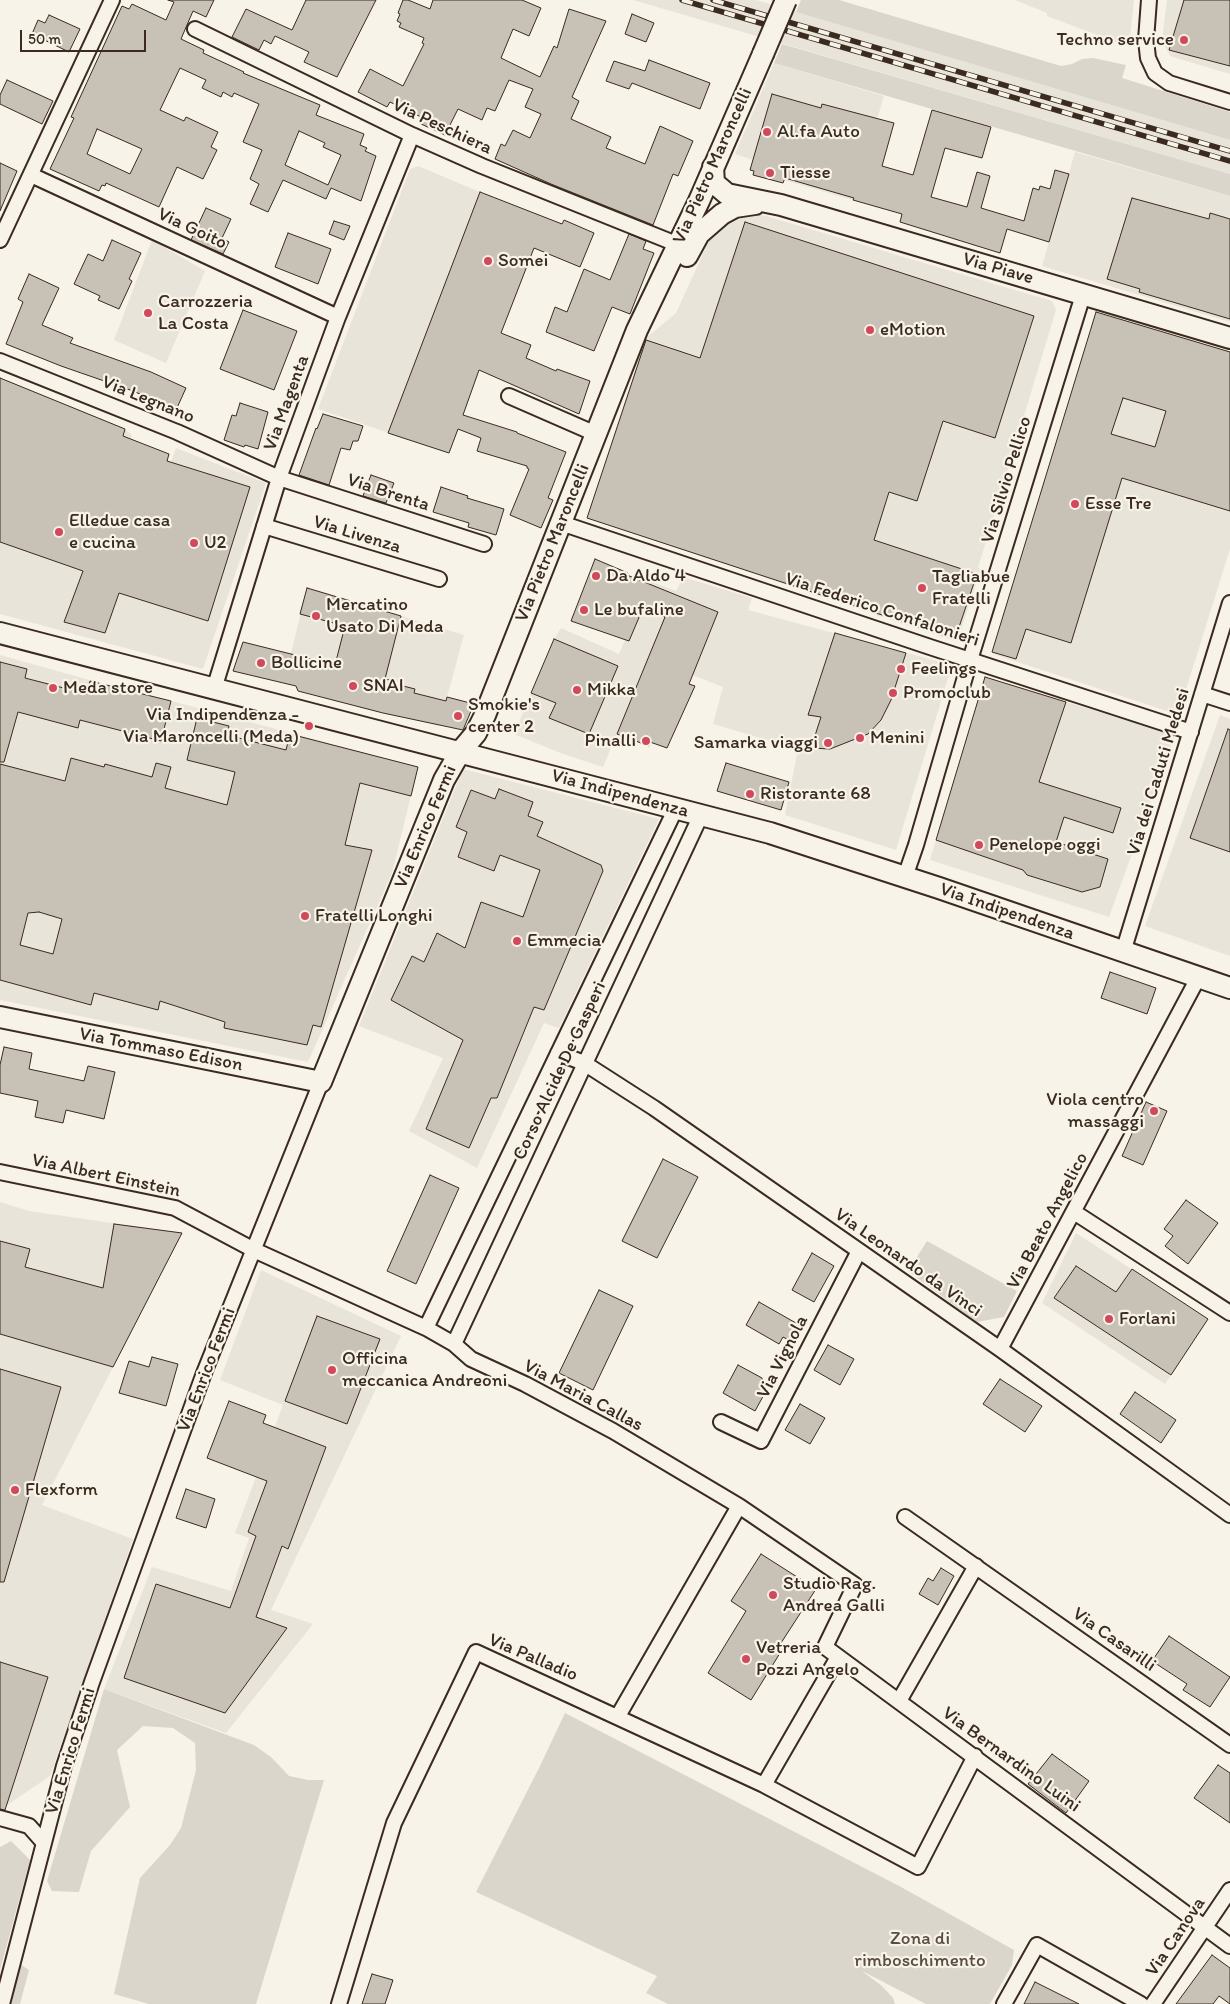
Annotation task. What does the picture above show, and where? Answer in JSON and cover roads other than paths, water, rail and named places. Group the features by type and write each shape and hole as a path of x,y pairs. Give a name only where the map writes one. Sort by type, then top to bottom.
{"street":[{"path":"0,240 112,0"},
{"name":"Via Pietro Maroncelli","path":"460,752 476,733 485,716 638,330 662,276 679,245 786,0"},
{"path":"1149,0 1146,35 1148,58 1155,73 1162,79 1230,102"},
{"name":"Via Peschiera","path":"195,29 412,135 482,166 679,245"},
{"name":"Via Magenta","path":"214,689 279,478 338,317 412,135"},
{"path":"724,143 721,157 722,167 730,181 748,194 773,203"},
{"path":"713,167 714,183 722,191 733,196 773,203"},
{"name":"Via Goito","path":"31,175 338,317"},
{"name":"Via Pietro Maroncelli","path":"638,330 649,312 668,289 699,234 711,222 735,207 749,204 773,203"},
{"name":"Via Piave","path":"773,203 1230,338"},
{"name":"Via Silvio Pellico","path":"905,877 970,660 1084,295"},
{"name":"Via Legnano","path":"0,361 177,432 279,478"},
{"path":"509,396 596,434"},
{"name":"Via Brenta","path":"279,478 484,544"},
{"name":"Via Federico Confalonieri","path":"562,522 970,660 1191,732"},
{"name":"Via Livenza","path":"264,526 439,579"},
{"name":"Via dei Caduti Medesi","path":"1123,952 1230,603"},
{"name":"Via Indipendenza","path":"0,633 788,838 1230,988"},
{"path":"1202,694 1230,703"},
{"name":"Via Enrico Fermi","path":"2,2004 64,1766 92,1682 204,1374 444,780 460,752"},
{"name":"Corso Alcide De Gasperi","path":"426,1328 676,808"},
{"name":"Corso Alcide De Gasperi","path":"454,1344 701,814"},
{"name":"Via Beato Angelico","path":"1000,1349 1198,978"},
{"name":"Via Tommaso Edison","path":"0,1017 321,1082"},
{"name":"Via Leonardo da Vinci","path":"558,1053 584,1063 661,1113 1000,1349 1230,1515"},
{"name":"Via Albert Einstein","path":"0,1172 175,1208 254,1250"},
{"path":"1074,1212 1230,1313"},
{"name":"Via Maria Callas","path":"254,1250 426,1328 454,1344 471,1358 525,1384 612,1431 739,1506 855,1585"},
{"name":"Via Vignola","path":"721,1422 761,1441 859,1251"},
{"path":"739,1506 618,1716 764,1785 918,1867 975,1756"},
{"name":"Via Casarilli","path":"905,1517 1230,1745"},
{"path":"899,1700 976,1566"},
{"name":"Via Bernardino Luini","path":"855,1585 825,1647 1206,1926 1230,1946"},
{"name":"Via Palladio","path":"339,2004 394,1823 476,1652 618,1716"},
{"path":"764,1785 838,1657"},
{"path":"0,1818 29,1826 44,1842"},
{"name":"Via Canova","path":"1153,2004 1230,1890"},
{"path":"1004,2004 1037,1945 1141,2004"}],"railway":[{"path":"682,0 1230,161"},
{"path":"713,0 1230,151"}],"place":[{"name":"Techno service","path":"1184,40"},
{"name":"Al.fa Auto","path":"767,132"},
{"name":"Tiesse","path":"770,173"},
{"name":"Somei","path":"488,261"},
{"name":"Carrozzeria La Costa","path":"148,313"},
{"name":"eMotion","path":"870,330"},
{"name":"Esse Tre","path":"1075,504"},
{"name":"Elledue casa e cucina","path":"59,532"},
{"name":"U2","path":"194,543"},
{"name":"Da Aldo 4","path":"596,576"},
{"name":"Tagliabue Fratelli","path":"922,588"},
{"name":"Le bufaline","path":"584,610"},
{"name":"Mercatino Usato Di Meda","path":"316,616"},
{"name":"Bollicine","path":"261,663"},
{"name":"Feelings","path":"901,669"},
{"name":"SNAI","path":"353,686"},
{"name":"Meda store","path":"53,688"},
{"name":"Mikka","path":"577,690"},
{"name":"Promoclub","path":"893,693"},
{"name":"Smokie's center 2","path":"458,716"},
{"name":"Via Indipendenza - Via Maroncelli (Meda)","path":"309,726"},
{"name":"Menini","path":"860,738"},
{"name":"Pinalli","path":"646,741"},
{"name":"Samarka viaggi","path":"828,743"},
{"name":"Ristorante 68","path":"750,794"},
{"name":"Penelope oggi","path":"979,845"},
{"name":"Fratelli Longhi","path":"305,916"},
{"name":"Emmecia","path":"517,941"},
{"name":"Viola centro massaggi","path":"1154,1111"},
{"name":"Forlani","path":"1109,1319"},
{"name":"Officina meccanica Andreoni","path":"332,1370"},
{"name":"Flexform","path":"15,1490"},
{"name":"Studio Rag. Andrea Galli","path":"773,1595"},
{"name":"Vetreria Pozzi Angelo","path":"746,1659"}],"park label":[{"name":"Zona di rimboschimento","path":"920,1950"}]}
